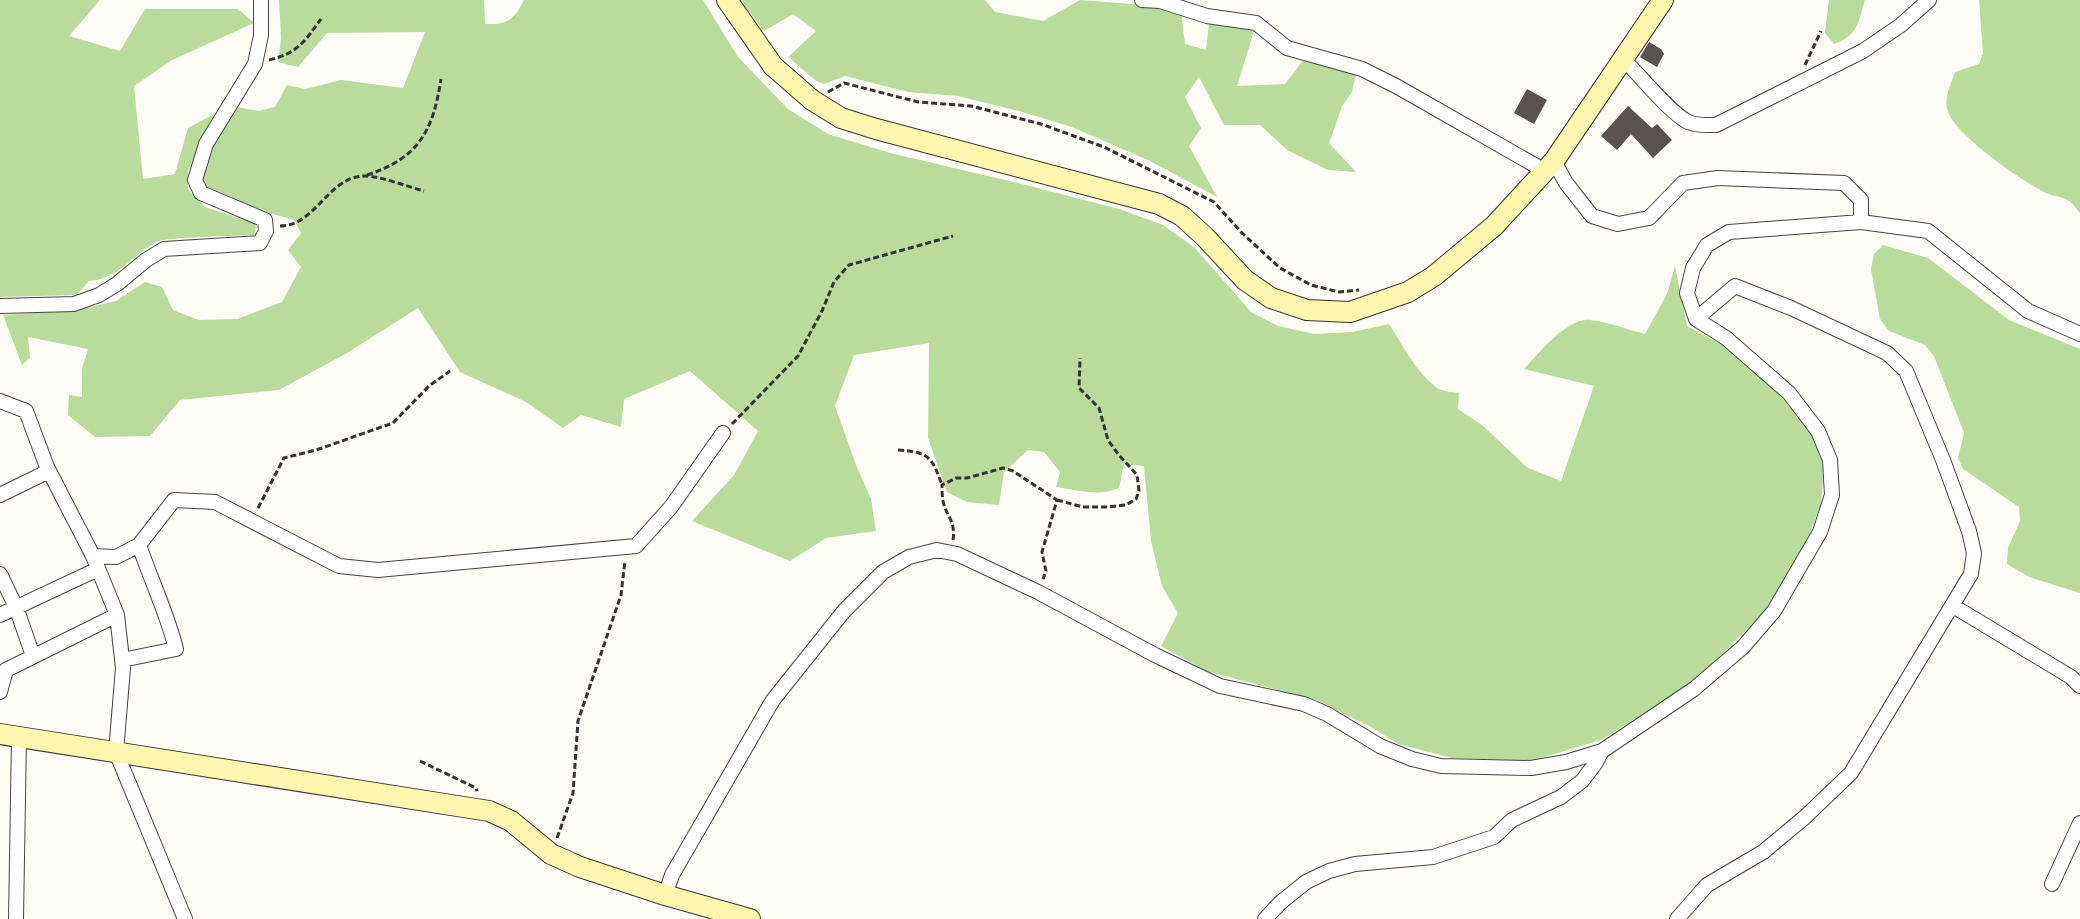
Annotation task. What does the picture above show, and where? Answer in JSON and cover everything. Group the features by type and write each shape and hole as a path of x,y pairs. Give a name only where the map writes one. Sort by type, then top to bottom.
{"street":[{"path":"0,306 74,304 99,295 117,284 146,260 164,249 215,244 260,243 266,231 265,220 201,193 195,180 206,144 255,63 261,35 261,0"},
{"path":"727,0 773,66 812,100 841,118 1159,204 1182,216 1245,280 1271,298 1307,310 1350,312 1408,292 1434,276 1494,226 1549,166 1663,0"},
{"path":"1142,0 1160,1 1207,16 1256,23 1287,48 1362,69 1549,166 1566,183 1592,216 1618,224 1649,218 1683,183 1718,178 1844,183 1861,200 1861,222"},
{"path":"1623,59 1687,121 1699,126 1716,125 1863,51 1901,25 1929,0"},
{"path":"665,895 672,875 773,700 844,611 872,582 909,557 937,550 951,553 1038,592 1220,686 1304,704 1327,714 1380,746 1412,759 1441,766 1531,768 1566,762 1602,751 1694,689 1743,647 1774,611 1820,532 1832,495 1830,460 1818,431 1811,421 1789,393 1726,338 1696,319 1687,292 1693,268 1707,245 1729,232 1861,222 1928,231 2028,311 2080,334"},
{"path":"1677,919 1707,885 1763,852 1805,817 1851,773 1971,574 1974,553 1969,531 1943,460 1905,371 1887,353 1791,308 1735,286 1696,319"},
{"path":"0,400 26,411 49,471 93,556 117,615 122,660 116,752 185,919"},
{"path":"93,556 116,557 139,545 174,500 215,502 339,566 378,570 627,548 636,546 671,507 723,434"},
{"path":"0,495 49,471"},
{"path":"122,660 176,649 170,623 156,593 139,545"},
{"path":"0,615 98,569"},
{"path":"0,574 16,607 33,656"},
{"path":"1953,606 2071,677 2080,686"},
{"path":"0,692 6,670 117,615"},
{"path":"16,919 9,735 489,811 511,821 551,854 580,867 665,895 750,919"},
{"path":"1265,919 1280,903 1306,882 1329,870 1355,864 1433,857 1494,837 1512,820 1561,797 1582,781 1602,751"},
{"path":"2052,884 2080,823"}],"path":[{"path":"255,63 291,54 307,39 321,19"},
{"path":"1795,86 1821,31"},
{"path":"266,226 286,226 305,219 326,197 348,180 389,168 412,152 426,132 436,107 441,79"},
{"path":"365,176 424,191"},
{"path":"723,434 798,356 822,311 834,282 849,264 953,236"},
{"path":"942,485 956,477 967,478 1003,468 1013,471 1057,500 1083,507 1126,505 1136,499 1139,490 1137,475 1108,440 1100,408 1079,388 1080,357"},
{"path":"251,521 284,458 316,450 393,423 429,386 450,371"},
{"path":"898,450 918,451 927,456 936,468 942,485 943,502 952,518 954,532 951,553"},
{"path":"1038,592 1046,571 1042,552 1057,500"},
{"path":"551,854 573,793 578,722 621,595 627,548"},
{"path":"420,761 476,788 489,811"}],"green space":[{"path":"0,0 100,0 69,36 120,51 145,9 238,9 254,23 172,60 134,86 143,179 175,174 188,128 214,114 188,171 188,189 205,207 257,224 254,235 162,240 147,247 109,276 89,281 77,295 0,297"},
{"path":"279,0 484,0 485,24 493,24 513,17 524,0 703,0 738,57 788,109 828,134 890,153 1119,209 1163,225 1194,247 1251,312 1278,326 1314,334 1352,332 1389,324 1429,381 1441,390 1459,393 1458,409 1482,425 1528,468 1561,481 1594,386 1524,369 1563,330 1581,321 1604,322 1645,334 1667,294 1675,266 1687,326 1728,348 1777,392 1805,424 1822,451 1821,504 1809,535 1770,606 1695,681 1601,740 1531,761 1452,758 1398,744 1371,727 1316,700 1206,671 1161,646 1178,613 1162,586 1151,541 1144,466 1124,464 1119,488 1104,492 1080,491 1056,487 1060,472 1044,452 1028,450 1004,472 999,505 967,502 947,492 928,438 929,343 854,355 835,406 871,499 876,531 826,538 790,561 692,521 734,475 758,431 690,371 624,399 621,427 581,415 563,428 526,402 460,372 418,308 347,353 279,390 180,400 150,436 95,437 68,415 69,395 82,397 82,369 88,349 28,337 30,358 22,365 3,315 82,309 116,301 145,282 162,287 173,310 199,320 237,319 282,302 301,267 288,250 301,233 294,220 245,206 205,189 200,175 213,146 237,107 259,111 275,107 287,85 305,89 341,80 403,88 425,32 327,33 298,67 278,62 281,38"},
{"path":"740,0 985,0 995,12 1043,21 1080,0 1158,6 1181,12 1185,44 1206,50 1209,23 1254,31 1237,86 1285,84 1305,58 1356,74 1352,92 1342,106 1329,143 1356,172 1328,170 1287,150 1260,125 1224,125 1199,77 1185,97 1201,128 1189,146 1217,197 1150,161 1072,127 1019,111 958,96 908,92 845,76 824,84 815,80 788,57 816,31 793,14 764,31"},
{"path":"1829,0 1865,0 1853,32 1834,44 1825,33"},
{"path":"1979,0 2080,0 2080,213 2067,199 2042,191 1989,156 1963,133 1948,112 1947,97 1955,72 1979,64 1983,53"},
{"path":"1883,245 1928,258 2009,320 2080,349 2080,593 2029,577 2007,564 2008,548 2020,521 2019,507 1963,469 1958,458 1964,433 1934,356 1925,345 1889,331 1880,319 1871,269 1874,254"}],"building":[{"path":"1649,42 1661,49 1664,54 1657,67 1640,57"},
{"path":"1527,89 1547,100 1534,124 1514,113"},
{"path":"1628,106 1652,128 1657,124 1672,140 1653,158 1631,134 1617,150 1601,136"}]}
